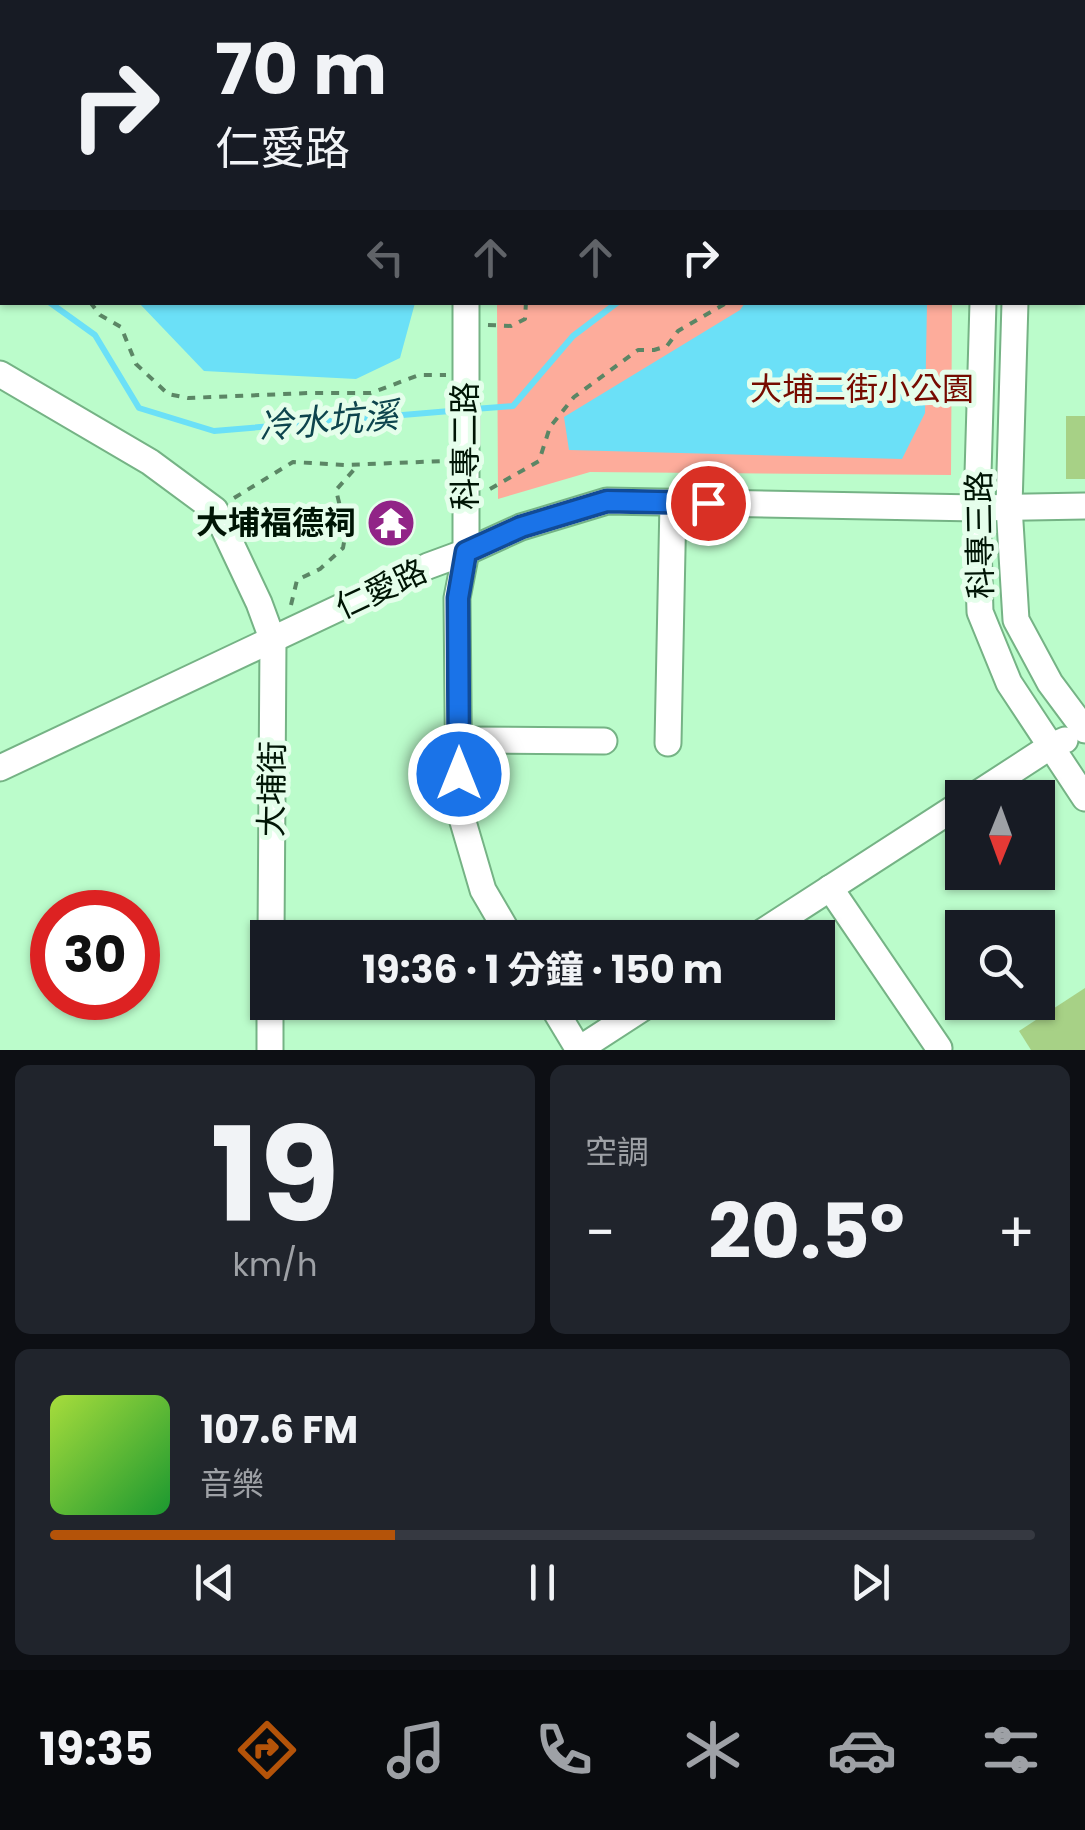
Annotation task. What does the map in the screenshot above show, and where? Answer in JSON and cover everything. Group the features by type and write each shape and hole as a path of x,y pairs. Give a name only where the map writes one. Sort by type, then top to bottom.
{"street":[{"name":"科專二路","path":"466,305 455,376 454,455 466,552 458,598 459,808 482,890 500,920"},
{"name":"科專三路","path":"983,305 977,508 980,612 1009,684 1085,798"},
{"name":"科專三路","path":"1015,305 1009,506 1016,620 1050,683 1085,730"},
{"path":"0,374 150,462 216,510 273,640"},
{"name":"仁愛路","path":"0,768 428,566 521,527 607,501 977,508 1085,506"},
{"path":"668,744 673,502"},
{"name":"大埔街","path":"271,920 273,640"},
{"path":"999,780 1051,746 1085,730"},
{"path":"459,740 604,741"},
{"path":"781,920 945,814"},
{"path":"830,888 939,1048"},
{"path":"270,1020 270,1050"},
{"path":"560,1020 578,1050 624,1020"}],"path":[{"path":"92,305 100,315 121,327 136,364 168,394 188,398 371,393 418,376 455,376"},
{"path":"484,324 512,326 525,319 526,305"},
{"path":"482,496 539,460 550,427 574,397 638,350 667,346 678,331 723,305"},
{"path":"231,500 293,462 358,464 454,455"},
{"path":"291,606 297,580 320,570 342,548 346,530 336,490 358,464"}],"green space":[{"name":"大埔二街小公園","path":"497,305 952,305 951,475 590,472 498,499"}],"water":[{"path":"141,305 414,305 400,358 356,379 204,371"},
{"path":"744,305 927,305 925,413 902,459 569,450 564,417"}],"building":[{"path":"1066,416 1085,416 1085,479 1066,479"},
{"path":"1085,988 1085,1050 1031,1050 1019,1031 1036,1020 1055,1020 1055,1008"}],"waterway":[{"name":"冷水坑溪","path":"53,305 95,335 139,408 214,431 462,410"},
{"name":"冷水坑溪","path":"474,409 513,406 573,336 614,305"}],"place":[{"name":"大埔福德祠","path":"391,523"}],"route":[{"path":"459,774 458,598 466,552 521,527 607,501 708,503"}]}
